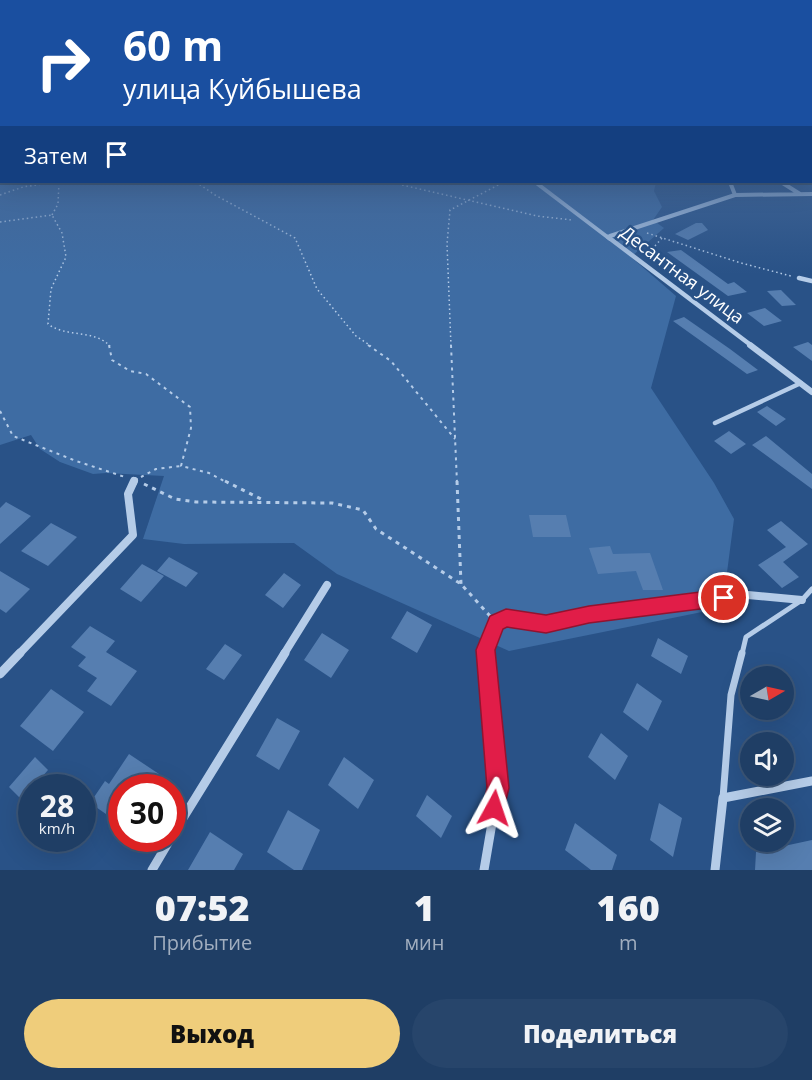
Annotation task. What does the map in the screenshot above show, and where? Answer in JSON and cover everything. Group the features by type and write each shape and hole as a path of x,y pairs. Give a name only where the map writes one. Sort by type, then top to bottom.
{"street":[{"name":"Десантная улица","path":"550,193 637,256 812,392"},
{"path":"610,237 735,195 812,194"},
{"path":"799,278 812,281"},
{"path":"0,674 133,535 128,494 135,480"},
{"path":"186,815 327,585"},
{"path":"484,870 498,788 486,650 497,623 506,618 546,624 589,615 748,595 802,600"},
{"path":"715,870 723,798 812,781"},
{"path":"152,870 163,852"}],"lane":[{"path":"715,423 801,383"},
{"path":"806,387 812,384"},
{"path":"723,798 731,695 746,637 802,600 812,589"}],"path":[{"path":"52,215 58,204 59,193"},
{"path":"210,193 295,238 317,289 356,336 391,361 455,439"},
{"path":"440,193 537,216 590,222"},
{"path":"461,584 447,244 450,210 483,193"},
{"path":"0,222 52,215"},
{"path":"52,215 62,233 66,257 53,280 47,300 48,324 58,332 101,337 110,346 112,360 130,371 146,374 190,407 191,428 181,466"},
{"path":"636,229 730,260 799,278"},
{"path":"637,256 646,256 662,238"},
{"path":"0,411 13,436 76,461 135,480 175,499 196,502 332,503 363,510 376,529 461,584 497,623"},
{"path":"135,480 156,469 181,466 209,473 268,502"}],"shaded area":[{"path":"0,193 655,193 662,207 653,220 664,228 631,257 676,296 651,388 714,483 734,519 726,580 707,611 509,651 337,574 294,543 184,544 143,539 164,476 93,474 60,462 40,449 31,435 0,445"}],"building":[{"path":"696,223 702,223 708,230 688,240 675,234"},
{"path":"681,250 728,284 734,282 747,292 728,296 667,252"},
{"path":"781,290 796,305 782,306 767,291"},
{"path":"765,308 782,321 764,326 747,313"},
{"path":"684,317 758,370 747,374 673,321"},
{"path":"808,342 812,345 812,361 793,347"},
{"path":"767,406 786,419 776,426 757,412"},
{"path":"729,431 746,444 731,454 714,441"},
{"path":"766,436 812,474 812,489 752,445"},
{"path":"6,502 31,516 0,544 0,508"},
{"path":"529,515 566,515 571,537 533,537"},
{"path":"781,521 808,544 783,562 799,577 782,588 758,565 786,547 767,530"},
{"path":"51,523 77,537 48,566 21,551"},
{"path":"610,546 613,554 650,553 663,590 643,590 636,571 598,574 589,548"},
{"path":"169,557 198,573 186,587 157,571"},
{"path":"142,564 164,576 141,602 120,589"},
{"path":"0,571 30,589 6,613 0,609"},
{"path":"284,573 301,585 283,608 265,595"},
{"path":"407,611 432,625 417,653 391,638"},
{"path":"90,626 115,641 106,652 137,671 111,706 87,691 97,678 78,666 86,657 71,647"},
{"path":"322,633 349,650 331,678 304,660"},
{"path":"658,638 688,656 681,674 651,656"},
{"path":"225,644 242,655 224,680 206,669"},
{"path":"637,683 662,701 648,731 623,712"},
{"path":"51,689 84,712 53,751 20,726"},
{"path":"277,718 300,731 279,770 256,756"},
{"path":"601,733 628,756 615,780 588,757"},
{"path":"129,754 159,774 116,774"},
{"path":"35,757 48,770 45,774 20,774"},
{"path":"344,757 374,780 358,809 328,785"},
{"path":"18,777 18,796 9,787"},
{"path":"105,781 108,783 108,815 96,807 96,794"},
{"path":"427,795 452,816 441,838 416,816"},
{"path":"659,803 682,818 673,857 650,840"},
{"path":"288,810 320,830 302,870 294,870 267,852"},
{"path":"575,823 617,855 612,870 591,870 565,850"},
{"path":"210,832 243,854 234,870 188,870"},
{"path":"812,840 812,870 755,870 756,852 794,852 794,844"}],"route":[{"path":"494,808 498,788 486,650 497,623 506,618 546,624 589,615 724,598"}]}
